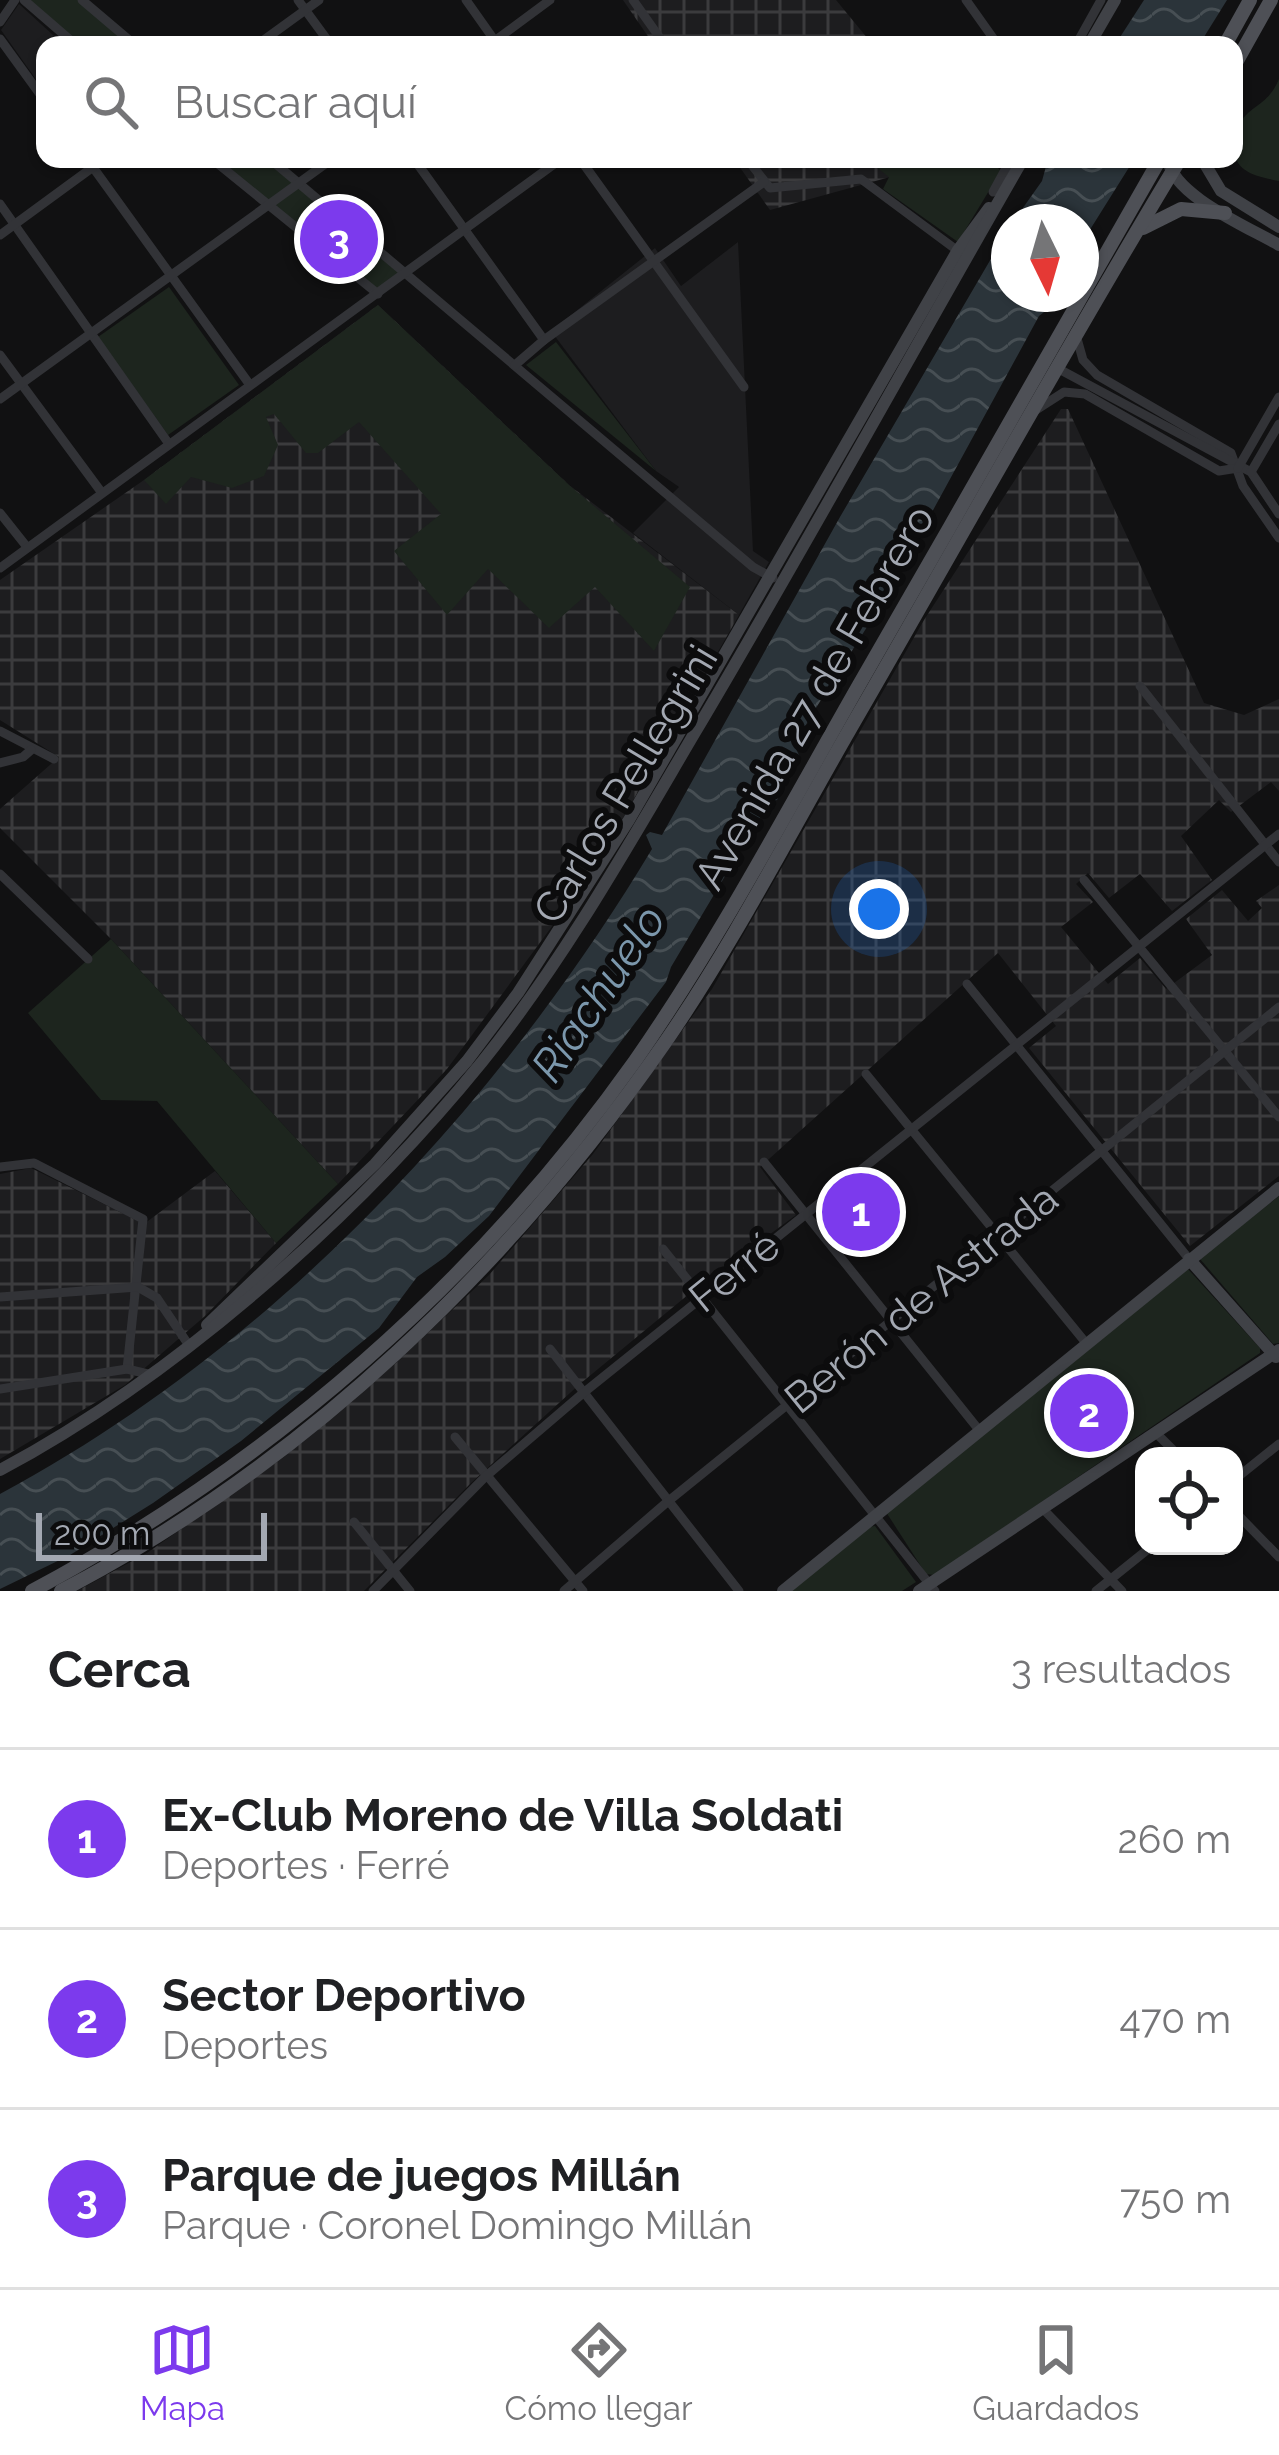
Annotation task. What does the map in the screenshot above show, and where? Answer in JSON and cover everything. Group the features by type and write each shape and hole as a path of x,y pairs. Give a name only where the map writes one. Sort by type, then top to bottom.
{"main road":[{"path":"1094,36 1115,0"},
{"path":"1230,36 1250,0"},
{"path":"1243,50 1271,0"},
{"name":"Carlos Pellegrini","path":"0,1470 194,1339 375,1164 480,1043 582,898 776,579 999,190 1016,168"},
{"name":"Avenida 27 de Febrero","path":"61,1591 160,1533 288,1444 361,1386 479,1262 669,1036 779,838 1034,411 1130,240 1164,168"},
{"name":"Avenida 27 de Febrero","path":"779,838 768,828 782,803 794,798 1164,168"},
{"path":"1169,168 1185,189 1279,244"},
{"path":"1207,168 1221,191 1279,226"},
{"path":"1130,240 1154,220 1181,209 1226,213"},
{"name":"Avenida 27 de Febrero","path":"579,1146 569,1136 581,1121 592,1118 779,838"},
{"path":"783,1591 1279,1188"},
{"path":"907,1591 927,1586 1277,1355 1189,1259"},
{"name":"Avenida 27 de Febrero","path":"32,1591 164,1515 274,1436 479,1262"}],"street":[{"path":"0,22 19,0 65,36"},
{"path":"267,36 301,5 319,0"},
{"path":"466,0 489,36"},
{"path":"503,36 550,0"},
{"path":"633,0 659,36"},
{"path":"966,0 992,36"},
{"path":"1081,36 1102,0"},
{"path":"85,1 125,36"},
{"path":"301,5 324,36"},
{"path":"0,39 36,89"},
{"path":"0,236 84,168"},
{"path":"94,168 250,385"},
{"path":"223,168 379,294"},
{"path":"280,168 753,566 776,579"},
{"path":"0,400 320,168"},
{"path":"420,168 544,340"},
{"path":"0,568 549,168"},
{"path":"587,168 744,387"},
{"path":"754,168 764,182 780,189 861,179 963,254"},
{"name":"Carlos Pellegrini","path":"999,190 1008,168"},
{"path":"515,365 764,182"},
{"path":"0,204 169,444"},
{"path":"1076,335 1083,361 1097,375 1231,453 1243,486 1279,538"},
{"path":"0,355 102,493"},
{"path":"980,475 994,465 1049,369 1058,368 1251,472 1279,514"},
{"path":"1034,411 1064,392 1085,394 1219,471 1238,468"},
{"path":"1238,468 1279,397"},
{"path":"1251,472 1279,424"},
{"path":"0,513 27,547"},
{"path":"1140,686 1279,862"},
{"path":"0,731 54,760"},
{"path":"0,763 23,758 31,750"},
{"name":"Ferré","path":"373,1591 485,1477 582,1394 1279,834"},
{"path":"0,874 88,959"},
{"path":"1084,880 1279,1117"},
{"path":"967,984 1189,1259"},
{"name":"Berón de Astrada","path":"564,1591 579,1586 667,1503 1279,1006"},
{"path":"866,1075 1086,1343"},
{"path":"764,1162 979,1430"},
{"path":"0,1167 34,1163 143,1219 128,1369"},
{"path":"663,1249 877,1514 927,1586"},
{"path":"0,1297 138,1287 157,1298 194,1339"},
{"path":"550,1349 739,1591"},
{"path":"0,1389 128,1369 148,1374"},
{"path":"1156,1432 1170,1447"},
{"path":"454,1437 579,1586"},
{"path":"1243,1473 1279,1444"},
{"path":"1042,1510 1122,1591"},
{"path":"1243,1520 1279,1557"},
{"path":"354,1522 410,1591"},
{"path":"1096,1591 1141,1555"}],"shaded area":[{"path":"24,0 82,0 124,36 66,36"},
{"path":"623,0 836,0 866,36 648,36"},
{"path":"19,4 54,36 36,36 36,79 1,30"},
{"path":"1279,79 1279,181 1243,168 1243,119"},
{"path":"223,168 281,168 406,273 378,294"},
{"path":"740,168 878,168 890,177 770,210"},
{"path":"878,168 1001,171 958,242 883,189 889,177"},
{"path":"738,242 753,551 769,562 739,615 633,533 679,487 656,471 551,331 655,248 681,286"},
{"path":"169,287 239,385 168,435 98,337"},
{"path":"378,305 569,485 739,615 592,872 447,1069 338,1184 111,939 0,828 0,809 59,757 0,720 0,580 144,480"},
{"path":"378,305 569,485 690,587 654,651 595,587 549,628 488,569 447,615 394,551 441,514 359,422 318,453 306,453 274,414 266,417 278,445 264,476 232,488 191,477 166,504 144,480"},
{"path":"556,342 656,471 526,365"},
{"path":"1061,409 1068,409 1204,703 1244,715 1279,699 1279,791 1271,782 1231,812 1219,800 1181,836 1212,880 1172,911 1140,874 1109,898 1088,873 1076,884 1093,902 1061,927 1108,984 1140,958 1166,989 1212,955 1186,919 1222,890 1248,921 1262,908 1256,901 1279,885 1279,1176 1190,1246 1029,1048 1056,1026 998,953 760,1167 796,1215 689,1294 581,1383 471,1483 364,1591 77,1591 147,1553 284,1457 396,1363 489,1275 593,1154 712,989 924,620"},
{"path":"111,939 338,1184 276,1243 157,1101 101,1100 28,1013"},
{"path":"31,1168 144,1224 215,1171 276,1243 205,1316 125,1385 0,1459 0,1174"},
{"path":"1279,1196 1279,1343 1273,1344 1200,1259"},
{"path":"1188,1269 1260,1353 934,1575 926,1574 886,1512"},
{"path":"875,1526 916,1582 902,1591 789,1591 868,1527"}],"water":[{"path":"1144,0 1227,0 1205,36 1121,36"},
{"path":"1046,168 1129,168 1099,215 1099,204 1026,204"},
{"name":"Riachuelo","path":"991,259 991,312 1044,312 884,600 809,719 795,747 801,759 777,800 769,802 666,982 489,1216 417,1277 379,1328 241,1441 153,1503 70,1555 0,1589 0,1494 99,1436 193,1369 283,1295 368,1215 522,1039 652,849 646,835 662,835"}],"place":[{"name":"Parque de juegos Millán","path":"339,239"},
{"name":"Ex-Club Moreno de Villa Soldati","path":"861,1212"},
{"name":"Sector Deportivo","path":"1089,1413"}]}
